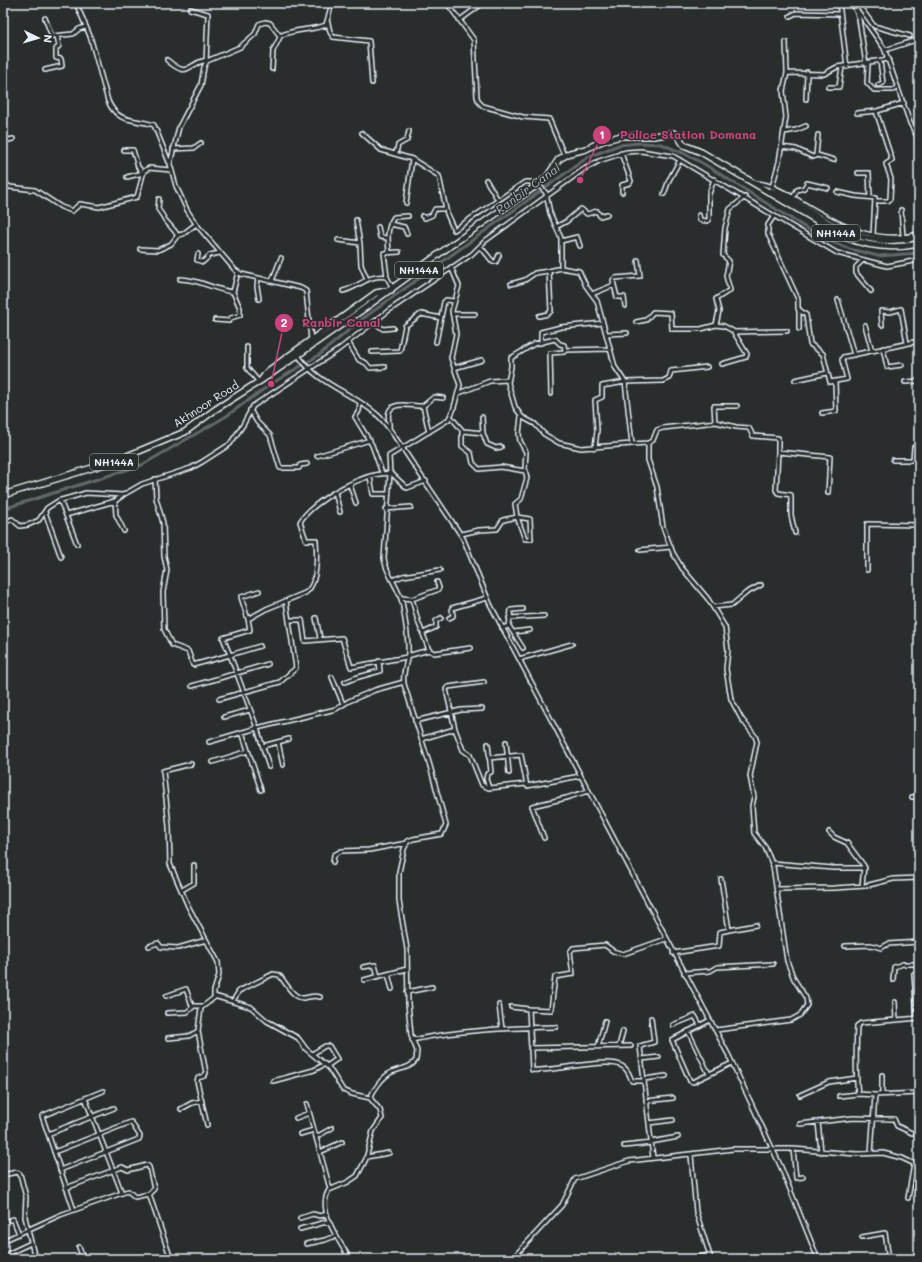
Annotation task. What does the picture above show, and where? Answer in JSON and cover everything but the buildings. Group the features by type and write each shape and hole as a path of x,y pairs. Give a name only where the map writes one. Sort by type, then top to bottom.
{"highway":[{"name":"NH144A","path":"564,155 589,148 602,141 620,136 654,136 673,133 678,136 684,145 701,152 833,231 852,240 884,246 919,244"},
{"name":"Akhnoor Road","path":"3,495 127,457 185,432 216,409 259,382 392,289 454,243 539,186 548,177 557,162 564,155"},
{"name":"NH144A","path":"763,189 779,193 837,227 857,236 886,241 919,237"},
{"name":"Akhnoor Road","path":"259,382 268,371 376,293 392,289"}],"street":[{"path":"332,3 328,22 332,36 369,41 372,83"},
{"path":"447,3 475,42 476,91 479,102 483,106 523,117 550,120 564,155"},
{"path":"460,20 483,3"},
{"path":"839,3 847,67"},
{"path":"854,3 874,26 910,36"},
{"path":"854,3 885,50 889,59 913,131 918,135 919,161"},
{"path":"854,3 859,20 867,64 867,83 874,90 893,90 898,87"},
{"path":"918,3 919,8"},
{"path":"63,4 76,4 90,36 112,111 122,118 155,126 183,202 196,224 220,253 238,272 301,288 306,291 311,340"},
{"path":"170,164 180,127 202,83 206,62 208,14 190,9"},
{"path":"790,16 796,13 840,14"},
{"path":"45,18 51,34 57,36 73,34 79,29 85,27"},
{"path":"167,60 176,69 183,70 206,62 244,44 256,33 258,26 262,22 271,24 283,34"},
{"path":"272,69 273,51 283,34 302,29 319,28 328,22"},
{"path":"45,70 62,66 61,59 56,58 56,49 59,46 57,36"},
{"path":"885,50 916,40 919,37"},
{"path":"772,187 784,132 786,114 782,91 787,73 786,42"},
{"path":"787,73 807,72 824,74 834,68 867,64 889,59"},
{"path":"878,85 883,83 880,61"},
{"path":"828,87 840,86 842,67"},
{"path":"806,99 807,72"},
{"path":"857,113 876,111 904,103"},
{"path":"919,104 919,119"},
{"path":"837,192 875,198 876,201 890,200 891,181 886,164 892,160 876,111"},
{"path":"784,132 796,130 806,126"},
{"path":"396,151 399,144 407,140 409,132"},
{"path":"362,133 381,150 396,151 412,159 440,178 443,209 452,228 456,230 526,182 530,181 539,186 546,193 550,213 561,242 561,268"},
{"path":"3,134 4,141 13,139"},
{"path":"816,155 818,135"},
{"path":"173,149 194,148 201,143"},
{"path":"781,147 796,149 813,157 816,155 834,160"},
{"path":"124,150 132,150 138,167 143,173"},
{"path":"66,515 116,501 142,484 191,468 230,444 243,425 250,410 451,268 584,169 599,161 621,153 641,151 658,152 673,156 745,197 837,253 887,266 919,260"},
{"path":"621,153 631,181 630,183 622,184 622,192"},
{"path":"406,203 412,159"},
{"path":"664,194 668,180 680,160"},
{"path":"127,177 143,173 149,168 171,170"},
{"path":"3,175 6,184 10,187 31,189 61,207 72,211 80,204 99,207 137,197 143,173"},
{"path":"858,173 869,173 870,197"},
{"path":"699,215 700,220 709,220 709,194 714,179"},
{"path":"486,180 498,200"},
{"path":"753,183 772,187 836,223 873,235 904,236 919,234"},
{"path":"793,198 797,190 804,188 807,183 828,188"},
{"path":"716,326 719,311 716,299 728,293 730,290 726,276 729,261 723,255 725,228 730,208 745,197"},
{"path":"159,200 158,210 173,227 178,236"},
{"path":"873,235 876,201"},
{"path":"422,216 425,218 432,215 435,210 443,209"},
{"path":"556,227 567,221 581,209 587,214 597,211 600,216 607,214"},
{"path":"901,210 904,236"},
{"path":"389,252 387,238 390,224 394,217 408,216"},
{"path":"774,216 768,225 768,234 798,299 799,329"},
{"path":"356,220 360,243 361,265 367,279"},
{"path":"140,249 158,250 170,244 178,236 184,234 196,224"},
{"path":"390,224 404,227 407,234"},
{"path":"378,227 380,237 387,238"},
{"path":"561,242 578,237 580,246"},
{"path":"338,240 360,243"},
{"path":"480,246 493,262 496,262 499,254"},
{"path":"392,289 387,276 384,253 399,252"},
{"path":"198,254 198,260 203,262 210,255 220,253"},
{"path":"272,281 281,258"},
{"path":"625,306 624,298 617,297 613,280 615,278 640,276 638,260"},
{"path":"863,260 856,268 856,273 872,291"},
{"path":"333,862 334,855 341,851 369,850 408,842 413,838 442,834 446,825 440,797 415,722 404,682 404,671 407,656 402,598 387,572 384,558 386,509 390,474 389,456 451,417 459,393 459,381 451,358 456,334 452,314 454,301 459,286 451,268"},
{"path":"511,284 525,280 535,273 561,268 579,271 586,286 597,301 615,366 624,382 632,444"},
{"path":"539,316 548,314 551,311 549,271"},
{"path":"215,320 229,321 231,318 240,315 240,308 233,292 238,272"},
{"path":"343,291 354,287 367,279 387,276"},
{"path":"258,278 257,286 259,299"},
{"path":"180,279 196,281 220,290 233,292"},
{"path":"592,294 614,285"},
{"path":"838,300 854,354"},
{"path":"436,342 444,301 454,301"},
{"path":"798,309 806,315 810,344 823,354 830,382 846,380 842,358 872,350 919,341"},
{"path":"882,324 881,311 890,312 901,309 907,343"},
{"path":"636,322 646,320 653,312 671,313 672,329 701,329 724,326 734,332 747,355 722,364"},
{"path":"372,352 400,351 405,326 421,314 441,318"},
{"path":"452,314 475,314"},
{"path":"374,322 383,329 393,328"},
{"path":"541,343 541,332 560,327 604,323"},
{"path":"865,325 872,350"},
{"path":"734,332 787,331"},
{"path":"606,334 626,332"},
{"path":"565,350 564,345 560,344 556,340 528,347 511,357 511,367 508,380 512,400 521,416 535,424 544,434 554,441 581,448 648,443 653,440 659,429 715,422 736,427 749,428 753,436 778,438 776,490 778,493 791,495 791,515 795,533"},
{"path":"348,342 359,360 366,362 370,368 385,367"},
{"path":"246,347 247,368 259,382"},
{"path":"883,348 887,367 902,365"},
{"path":"551,394 550,352 564,352 565,350 610,349"},
{"path":"298,355 308,369 325,382 376,413 389,428 461,534 470,551 487,598 502,628 673,953 716,1030 773,1149 818,1259"},
{"path":"454,368 482,360"},
{"path":"595,448 597,430 595,400 602,397 602,386 624,382 663,381 669,378 671,371 707,367"},
{"path":"795,380 827,373"},
{"path":"459,393 490,381 508,380"},
{"path":"905,382 919,381"},
{"path":"822,413 836,411 834,382"},
{"path":"389,428 389,414 391,409 404,405 423,406 434,397 443,398"},
{"path":"360,403 359,411 356,417 370,440 382,473"},
{"path":"423,406 429,432"},
{"path":"715,422 714,406 737,406"},
{"path":"250,410 257,422 270,435 280,468 299,468 300,465 307,464"},
{"path":"461,534 479,530 497,529 502,520 517,517 530,519 531,538 525,539 517,517 515,504 521,499 527,478 525,470 526,452 520,442 519,434 521,416"},
{"path":"451,417 463,432 462,446 471,453 473,463 479,469 501,467 525,470"},
{"path":"482,417 483,433 487,444 496,448 501,447"},
{"path":"463,432 483,433"},
{"path":"317,456 370,440"},
{"path":"648,443 648,460 656,480 663,527 671,547 682,568 714,607 723,621 727,633 728,650 726,669 731,698 741,718 756,739 757,746 750,781 754,796 752,806 753,831 754,835 765,847 772,863 777,889 780,923 788,961 794,979 806,998 808,1005 800,1015 791,1020 716,1030"},
{"path":"893,460 914,460 914,447 919,446"},
{"path":"778,452 830,457 828,493"},
{"path":"248,619 286,600 308,592 314,578 316,539 306,540 300,521 315,506 335,492 370,476 382,473 390,474 407,488 426,481"},
{"path":"370,476 373,494 388,494"},
{"path":"155,479 156,498 163,523 167,570 163,592 166,634 172,645 188,651 193,665 260,646"},
{"path":"350,485 356,503"},
{"path":"335,492 340,512"},
{"path":"3,523 12,519 20,526 28,525 39,520 48,508 60,500 86,493 123,495"},
{"path":"60,500 78,544"},
{"path":"116,501 116,515 124,531"},
{"path":"386,509 411,507"},
{"path":"45,512 61,557"},
{"path":"867,570 867,524 919,525"},
{"path":"640,550 671,547"},
{"path":"392,580 403,576 440,570"},
{"path":"402,598 412,599 438,590 437,582"},
{"path":"714,607 732,605 746,593 761,586"},
{"path":"259,591 241,596 250,630 224,637 257,728 269,767"},
{"path":"449,618 453,617 452,608 487,598"},
{"path":"412,599 418,621 429,650 434,653 471,648"},
{"path":"219,699 243,691 280,682 296,668 286,600"},
{"path":"523,609 511,610 509,618 509,626 523,648"},
{"path":"509,618 544,616"},
{"path":"316,618 320,638"},
{"path":"423,633 436,627 436,621 441,618"},
{"path":"290,620 302,620 305,641 320,638 342,638 351,667 429,650"},
{"path":"502,628 509,626"},
{"path":"514,632 530,630"},
{"path":"519,659 572,644"},
{"path":"345,682 380,671 379,661"},
{"path":"192,686 268,664"},
{"path":"332,677 343,704"},
{"path":"209,742 257,728 336,709 343,704 380,688 404,682"},
{"path":"484,682 447,687 455,729 463,750 470,755 482,785 489,788 526,784 529,786 580,776"},
{"path":"415,722 461,710 482,709"},
{"path":"224,717 250,710"},
{"path":"421,739 455,729"},
{"path":"242,732 261,790"},
{"path":"263,746 289,739"},
{"path":"278,742 283,765"},
{"path":"506,742 509,773"},
{"path":"488,744 491,772 487,774 486,779 489,788"},
{"path":"213,762 248,751"},
{"path":"489,758 521,755 526,784"},
{"path":"192,764 164,770 162,773 169,826 170,864 188,906 218,962 219,975 213,993 215,997"},
{"path":"544,838 534,813 533,805 566,798 588,791"},
{"path":"912,797 919,796"},
{"path":"830,832 834,837 847,843 865,868 864,886"},
{"path":"370,1098 374,1090 390,1073 408,1067 414,1062 417,1051 412,1040 407,992 407,949 399,901 398,880 400,864 408,842"},
{"path":"772,863 833,868 865,868"},
{"path":"182,890 194,883 194,865"},
{"path":"777,889 829,889 864,886 887,880 919,878"},
{"path":"721,879 729,930"},
{"path":"673,953 719,946 720,932 756,925"},
{"path":"511,1007 550,1010 555,977 572,974 570,952 573,948 604,945 613,951 623,954 666,938"},
{"path":"149,946 158,943 161,947 170,949 206,940"},
{"path":"845,946 871,945 882,948 888,944 919,942"},
{"path":"684,973 710,971 717,967 773,964"},
{"path":"893,980 894,966 903,964 919,964"},
{"path":"363,967 375,965 378,976"},
{"path":"364,980 407,969"},
{"path":"233,1001 239,991 273,974 279,975 297,996 304,998 312,995 320,997"},
{"path":"388,974 392,989"},
{"path":"858,1094 855,1059 857,1025 918,1018 914,974"},
{"path":"407,992 432,987"},
{"path":"166,996 186,989 193,1007"},
{"path":"206,1125 197,1079 206,1073 198,1031 200,1012 203,1006 215,997 251,1007 267,1021 295,1036 312,1054 326,1065 343,1090 352,1094 370,1098 380,1110 382,1118 373,1131 366,1157 354,1178 330,1189 325,1199 327,1214 334,1236 350,1259"},
{"path":"895,1002 896,1020"},
{"path":"167,1013 187,1012 193,1007 203,1006"},
{"path":"499,1006 502,1029"},
{"path":"529,1009 532,1070 582,1064 616,1064 622,1065 628,1071 632,1081 666,1076"},
{"path":"673,1025 695,1016 700,1025"},
{"path":"651,1018 654,1042 640,1044 654,1158"},
{"path":"710,1020 672,1041 690,1081 693,1082 732,1063"},
{"path":"598,1047 605,1021"},
{"path":"412,1040 449,1033 502,1029 556,1028"},
{"path":"168,1038 190,1036 198,1031"},
{"path":"619,1046 623,1031"},
{"path":"688,1031 709,1074"},
{"path":"273,1081 314,1070 337,1059 329,1046 325,1046 312,1054"},
{"path":"530,1048 631,1046"},
{"path":"642,1059 659,1057"},
{"path":"882,1075 882,1094"},
{"path":"800,1095 829,1082 857,1078"},
{"path":"74,1210 42,1116 103,1091"},
{"path":"839,1096 858,1094 919,1093"},
{"path":"871,1153 876,1094"},
{"path":"85,1098 122,1193"},
{"path":"646,1101 673,1098"},
{"path":"181,1109 192,1103 202,1101"},
{"path":"307,1104 330,1189"},
{"path":"48,1134 114,1108"},
{"path":"296,1118 309,1113"},
{"path":"800,1124 853,1118 895,1119 897,1126 912,1133"},
{"path":"649,1123 674,1120"},
{"path":"54,1152 131,1122 140,1136 139,1139 60,1170"},
{"path":"818,1122 821,1152"},
{"path":"316,1136 332,1128"},
{"path":"300,1134 314,1130"},
{"path":"624,1146 678,1137"},
{"path":"320,1152 342,1142"},
{"path":"512,1259 562,1204 572,1182 577,1177 629,1161 732,1149 793,1149 821,1152 893,1155 919,1166"},
{"path":"793,1149 796,1178 803,1177"},
{"path":"366,1157 389,1152"},
{"path":"688,1259 710,1257 696,1212 691,1154"},
{"path":"908,1198 914,1164"},
{"path":"3,1241 74,1210 122,1193 128,1192 135,1197 149,1194 154,1189 148,1165 128,1170 123,1166 66,1188"},
{"path":"3,1175 17,1172 20,1174 26,1196 24,1213 35,1259"},
{"path":"149,1194 170,1257 160,1259"},
{"path":"300,1218 313,1214 320,1216 327,1214"},
{"path":"10,1220 13,1219 19,1234"},
{"path":"300,1229 330,1221"},
{"path":"862,1237 885,1233 890,1259"},
{"path":"306,1244 325,1240 334,1236"},
{"path":"3,1256 31,1243"},
{"path":"79,1247 82,1259"}],"waterway":[{"name":"Ranbir Canal","path":"3,509 142,465 225,417 271,384 319,355 361,320 588,157 619,145 640,143 661,144 683,153 704,164 822,238 850,249 878,256 919,253"}],"place":[{"name":"Police Station Domana","path":"580,180"},
{"name":"Ranbir Canal","path":"271,384"}]}
